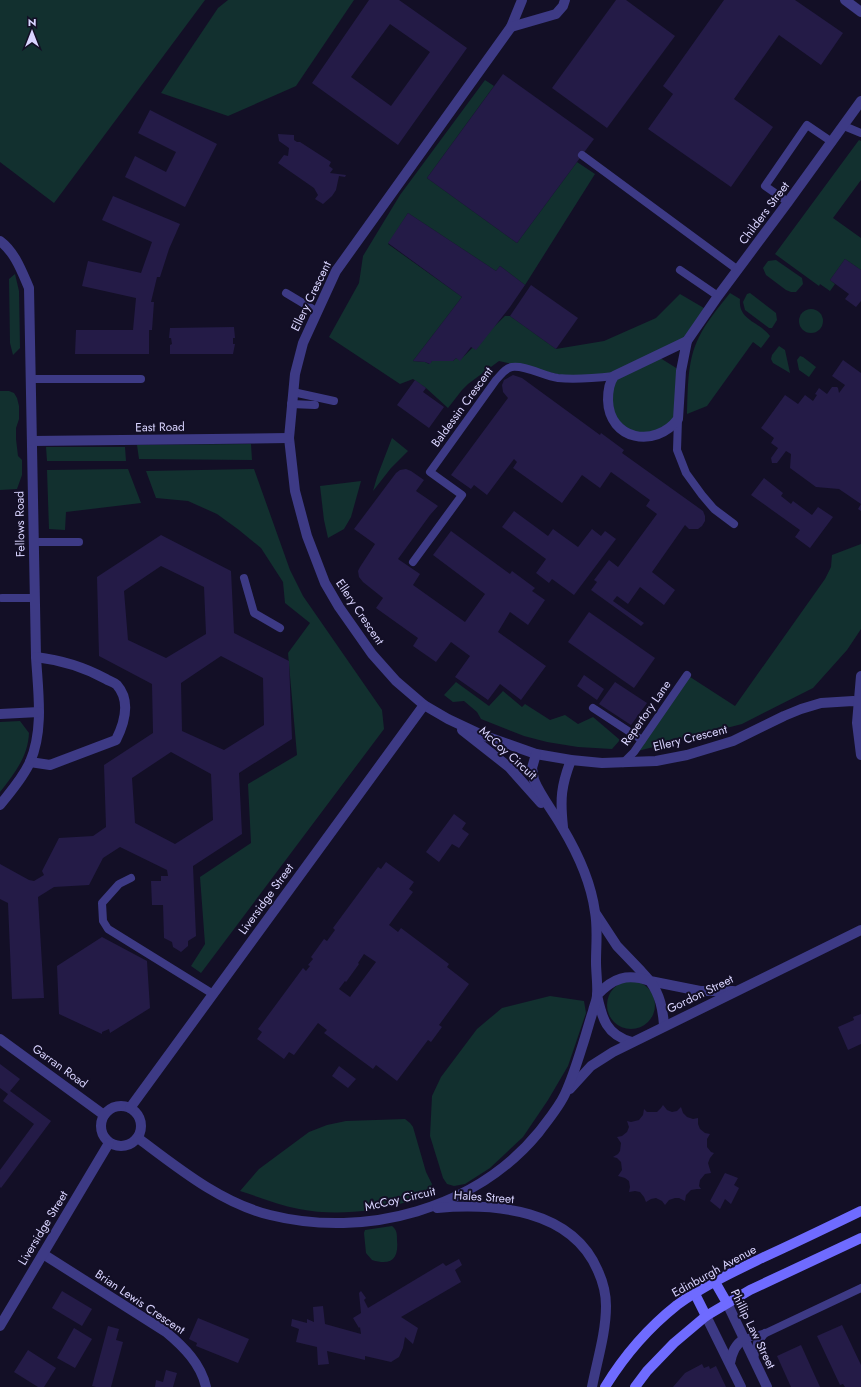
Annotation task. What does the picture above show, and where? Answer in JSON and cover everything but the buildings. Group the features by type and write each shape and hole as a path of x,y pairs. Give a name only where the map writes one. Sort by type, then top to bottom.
{"main road":[{"name":"Edinburgh Avenue","path":"605,1387 615,1371 641,1338 677,1306 715,1282 861,1211"},
{"path":"635,1387 641,1383 674,1343 706,1316 750,1290 861,1238"},
{"name":"Phillip Law Street","path":"715,1282 727,1303"},
{"path":"695,1294 706,1316"}],"street":[{"name":"Ellery Crescent","path":"522,0 511,27 336,271 316,311 303,342 295,374 289,438 295,491 306,536 325,583 338,607 372,654 396,681 424,704 448,719 488,737 536,754 571,760 623,763 656,761 687,755 733,741 784,716 821,703 860,702"},
{"path":"511,27 556,14 563,6 565,0"},
{"path":"845,0 861,12"},
{"name":"Childers Street","path":"687,341 718,296 861,101"},
{"name":"Fellows Road","path":"0,241 6,246 18,263 29,288 36,657 39,712 36,740 30,762 22,777 0,805"},
{"path":"687,341 681,371 678,419 665,431 649,437 632,435 621,429 611,415 608,404 609,388 614,376 687,341"},
{"name":"East Road","path":"32,441 289,438"},
{"path":"30,762 50,765 116,740 123,727 125,713 123,696 116,684 74,664 55,659 36,657"},
{"path":"861,676 860,702 857,723 861,754"},
{"name":"Liversidge Street","path":"130,1108 424,704"},
{"path":"0,714 39,712"},
{"name":"McCoy Circuit","path":"448,719 517,775 563,829"},
{"name":"McCoy Circuit","path":"536,754 532,768 534,780 575,851 586,878 595,912 597,995 602,1014 608,1027 618,1036 632,1042"},
{"name":"McCoy Circuit","path":"563,829 561,810 562,790 571,760"},
{"name":"McCoy Circuit","path":"595,912 617,946 650,981 663,1009 664,1026"},
{"name":"Gordon Street","path":"565,1095 591,1066 613,1052 860,931"},
{"path":"597,995 609,984 622,978 634,977 700,991 736,991"},
{"name":"McCoy Circuit","path":"138,1138 222,1196 242,1206 271,1215 318,1222 337,1223 359,1222 418,1211 456,1197 502,1168 528,1145 546,1123 565,1095 582,1046 597,995"},
{"name":"Garran Road","path":"0,1039 104,1115"},
{"path":"116,1106 130,1108 140,1119 142,1127 138,1138 133,1143 126,1146 116,1146 109,1143 102,1135 100,1128 104,1115 116,1106"},
{"name":"Liversidge Street","path":"0,1326 109,1143"},
{"name":"Hales Street","path":"418,1211 462,1207 493,1208 516,1211 536,1216 552,1223 571,1235 583,1246 593,1260 601,1277 605,1291 605,1324 592,1387"},
{"name":"Brian Lewis Crescent","path":"43,1254 166,1332 181,1344 195,1361 204,1379 206,1387"},
{"name":"Phillip Law Street","path":"727,1303 767,1387"},
{"path":"706,1316 741,1387"},
{"path":"730,1363 734,1348 744,1339"}],"lane":[{"path":"788,202 765,186 807,125 832,142"},
{"path":"844,126 861,133"},
{"path":"582,155 738,270"},
{"path":"680,270 718,296"},
{"path":"286,293 316,311"},
{"name":"Baldessin Crescent","path":"413,562 462,495 430,472 496,380 506,369 512,367 523,367 540,374 558,378 614,376"},
{"path":"30,379 140,379"},
{"path":"293,392 334,401"},
{"path":"292,404 315,405"},
{"path":"678,419 677,450 686,473 714,509 734,524"},
{"path":"34,542 79,542"},
{"path":"244,578 254,613 280,628"},
{"path":"2,598 35,598"},
{"name":"Repertory Lane","path":"623,763 642,740 687,676"},
{"path":"593,708 642,740"},
{"path":"131,878 119,884 102,903 103,921 108,929 213,994"},
{"path":"744,1339 766,1333 861,1288"},
{"path":"754,1358 757,1343 766,1333"}],"green space":[{"path":"0,0 205,0 54,203 0,162"},
{"path":"228,0 354,0 296,86 228,116 161,93 218,8"},
{"path":"485,80 494,86 427,178 517,243 577,162 595,174 525,285 500,266 496,271 408,213 388,244 462,297 413,361 425,362 429,364 432,361 453,361 456,358 460,360 505,316 510,316 556,349 604,341 656,318 680,294 709,311 687,341 657,356 681,371 678,419 643,437 614,420 611,380 579,379 499,361 468,384 448,408 426,388 413,379 400,384 329,337 359,283 363,256 400,195"},
{"path":"859,140 861,141 861,180 833,218 861,238 861,270 845,259 830,280 835,284 830,291 820,284 819,286 775,254"},
{"path":"776,260 802,278 803,284 796,292 786,290 766,275 763,268 768,261"},
{"path":"15,274 19,291 20,348 13,355 10,343 9,279"},
{"path":"730,293 740,299 742,312 770,336 761,348 753,342 707,406 687,414 690,365 695,346 713,314"},
{"path":"750,293 776,313 777,320 772,328 769,328 745,310 743,302 747,294"},
{"path":"811,309 820,312 823,321 820,330 811,333 802,330 799,321 802,312"},
{"path":"779,346 785,350 790,373 773,363 771,359 772,355"},
{"path":"800,356 816,367 809,377 799,370 797,360"},
{"path":"0,391 9,391 14,393 19,406 16,439 18,456 22,460 22,475 17,489 0,490"},
{"path":"392,438 408,451 391,468 373,491 377,477"},
{"path":"251,444 252,460 139,459 137,445"},
{"path":"46,447 125,447 126,461 47,461"},
{"path":"128,469 141,503 66,512 65,530 49,529 47,470"},
{"path":"254,469 290,570 303,596 382,710 384,729 201,973 191,966 205,944 200,877 251,843 248,784 297,755 288,653 310,623 285,603 283,582 261,548 217,514 188,501 156,498 146,471"},
{"path":"361,481 351,517 344,529 328,538 324,520 320,486"},
{"path":"861,544 861,629 847,650 813,688 742,724 634,752 687,675 735,706 825,579 831,567 832,555"},
{"path":"456,682 489,706 503,691 522,707 525,704 550,720 565,715 578,724 593,717 620,740 612,749 578,747 547,742 524,736 481,719 477,712 464,701 453,702 444,695"},
{"path":"20,721 29,733 26,750 15,772 0,792 0,722"},
{"path":"631,981 640,983 648,988 653,996 655,1005 653,1014 648,1022 640,1027 631,1029 622,1027 614,1022 609,1014 607,1005 609,996 614,988 622,983"},
{"path":"550,996 584,1001 586,1013 568,1066 548,1100 523,1137 490,1168 465,1184 454,1186 447,1184 443,1178 430,1136 432,1096 441,1077 477,1029 502,1008"},
{"path":"405,1119 413,1127 426,1172 432,1184 428,1194 423,1198 367,1210 353,1212 326,1212 292,1207 240,1191 259,1169 309,1132 327,1125 346,1121"},
{"path":"392,1226 396,1231 397,1236 397,1252 395,1256 389,1261 384,1262 372,1260 366,1253 365,1230"}]}
